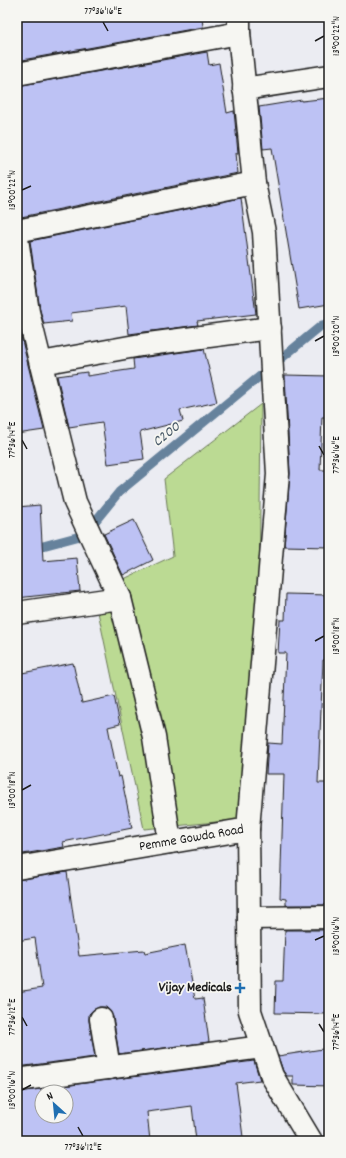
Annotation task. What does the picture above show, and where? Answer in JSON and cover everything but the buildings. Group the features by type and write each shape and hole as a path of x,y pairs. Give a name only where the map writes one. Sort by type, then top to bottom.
{"street":[{"path":"17,74 239,25 254,183 264,232 278,474 248,829"},
{"path":"244,89 329,76"},
{"path":"17,231 254,183"},
{"path":"17,239 28,312 75,502 120,598 154,737 170,842"},
{"path":"41,363 141,345 270,328"},
{"path":"17,614 120,598"},
{"name":"Pemme Gowda Road","path":"17,865 248,829 250,1011 272,1076 311,1141"},
{"path":"249,918 329,917"},
{"path":"101,1019 108,1068"},
{"path":"17,1080 262,1047"}],"green space":[{"path":"261,404 257,818 144,829 94,593 173,556 164,479"}],"waterway":[{"name":"C200","path":"17,549 28,550 84,535 119,492 322,325 329,323"}],"place":[{"name":"Vijay Medicals","path":"240,988"}]}
